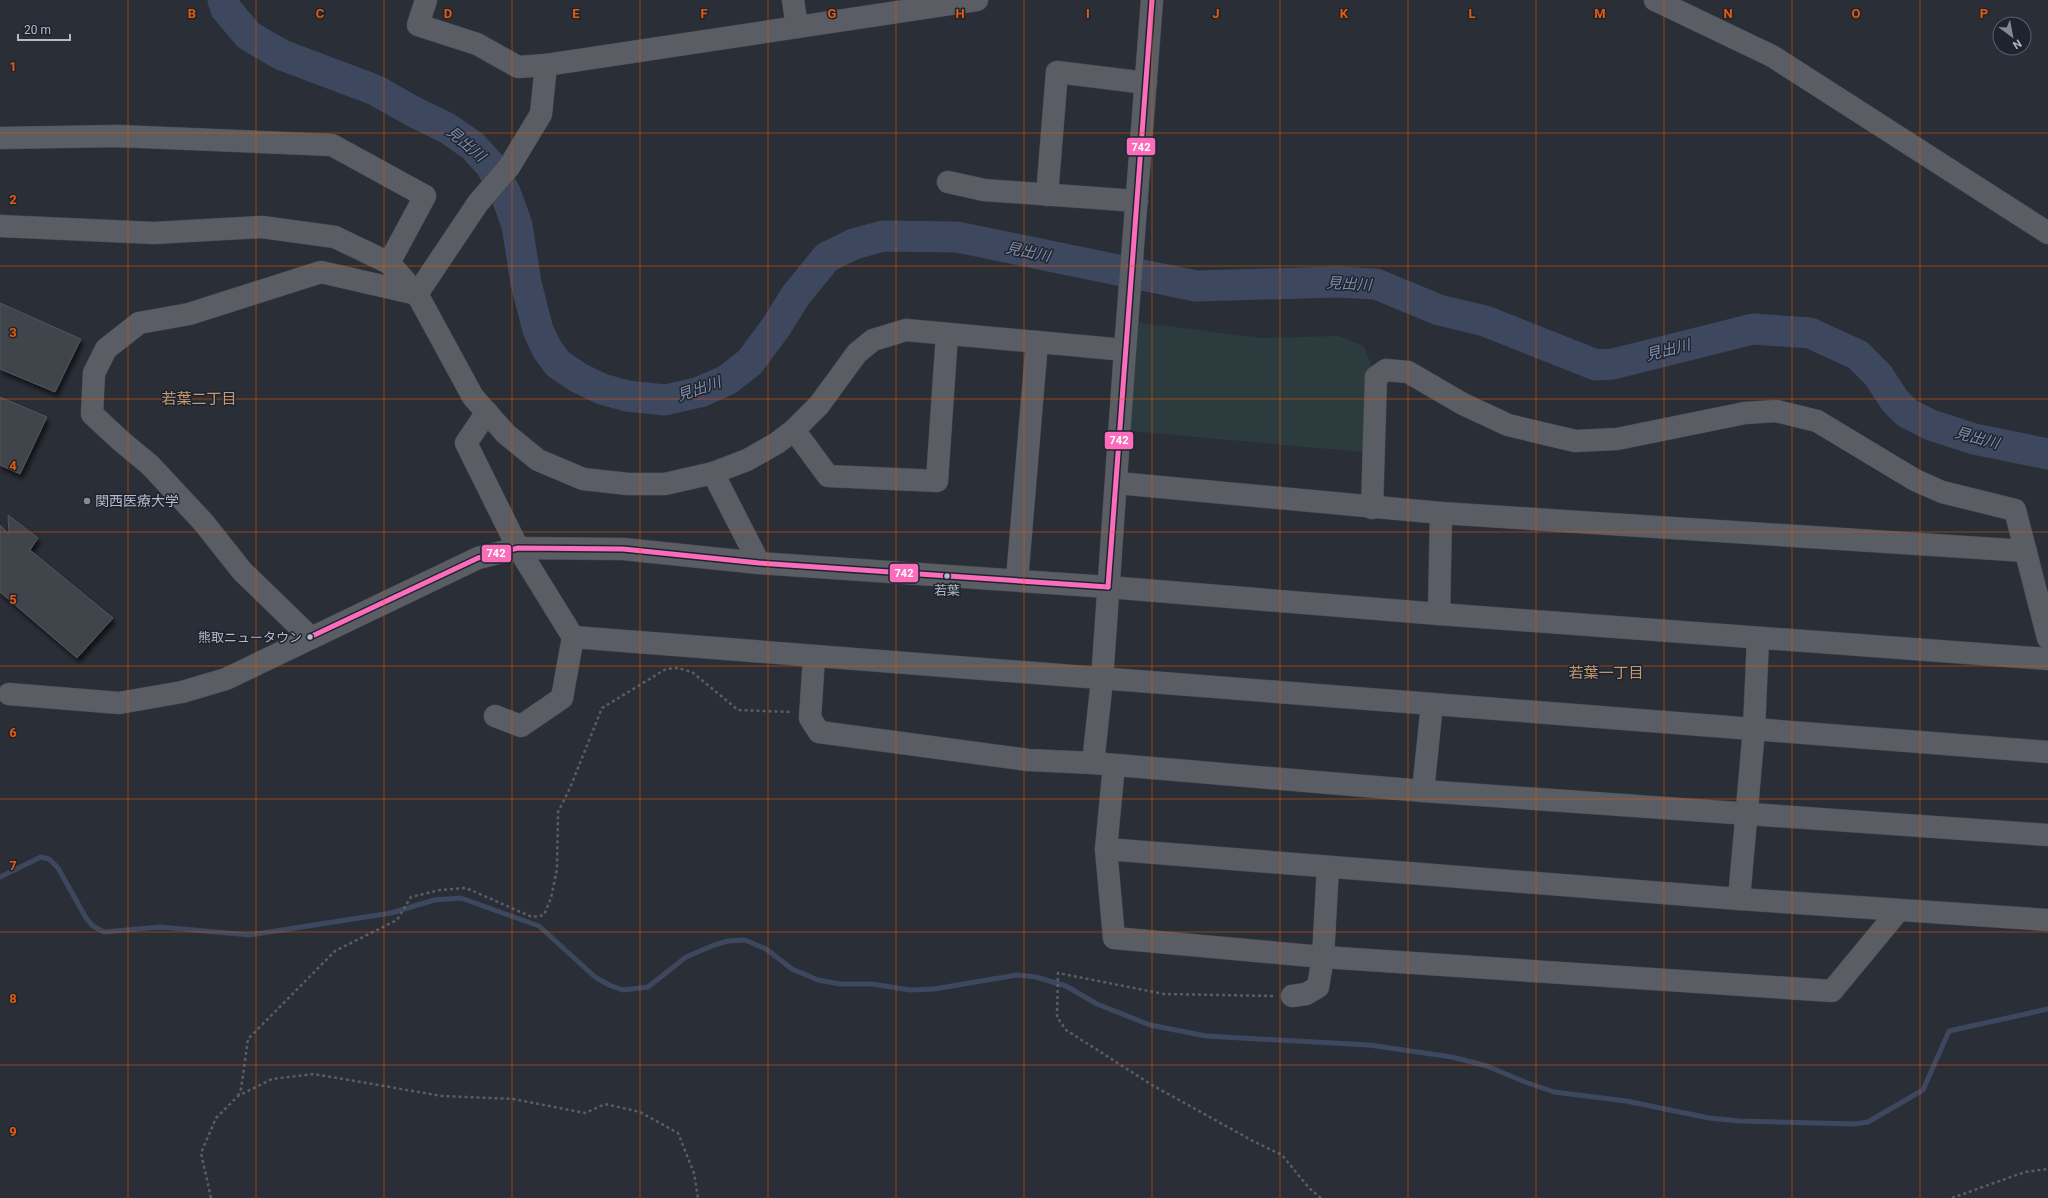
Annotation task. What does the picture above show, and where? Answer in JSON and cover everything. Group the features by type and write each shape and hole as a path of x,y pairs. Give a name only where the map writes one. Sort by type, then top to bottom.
{"street":[{"path":"426,0 418,25 477,44 518,67 546,65 977,0"},
{"path":"793,0 797,27"},
{"path":"1152,0 1127,321 1117,483 1102,680 1106,849 1114,938 1324,957 1832,991 1899,910"},
{"path":"1655,0 1772,56 2048,232"},
{"path":"417,294 478,203 509,167 541,114 546,65"},
{"path":"1047,195 1057,72 1146,83"},
{"path":"0,138 118,136 332,145 425,196 389,263"},
{"path":"948,182 984,190 1137,201"},
{"path":"0,226 154,233 262,227 335,237 389,263 417,294 456,368 474,397 506,434 538,460 583,479 628,484 665,484 713,473 747,460 777,444 794,430 819,405 857,353 873,340 906,330 1125,350"},
{"path":"310,637 242,571 204,523 150,465 92,414 94,373 106,349 139,323 189,314 321,272 417,294"},
{"path":"794,430 828,476 937,481 947,334"},
{"path":"1017,580 1037,342"},
{"path":"1372,508 1376,377 1386,370 1408,372 1462,404 1508,425 1575,441 1617,440 1745,413 1776,411 1817,421 1915,480 1942,492 2015,510 2048,638"},
{"path":"486,412 466,443 518,548 573,637 562,698 521,726 495,716"},
{"path":"713,473 759,563"},
{"path":"1117,483 1372,508 2026,551"},
{"path":"1439,614 1441,513"},
{"path":"9,694 119,703 182,692 226,679 310,637 478,558 518,548 624,549 759,563 1017,580 1439,614 2048,659"},
{"path":"573,637 1102,680 2048,752"},
{"path":"1738,899 1754,730 1758,638"},
{"path":"814,657 810,718 819,732 1028,760 1104,764 1423,791 2048,835"},
{"path":"1423,791 1432,704"},
{"path":"1106,849 1738,899 2048,920"},
{"path":"1292,996 1306,994 1318,987 1324,957 1328,867"}],"path":[{"path":"238,1096 241,1089 248,1039 335,951 396,920 411,897 440,890 466,888 532,917 544,915 551,898 558,869 558,812 570,788 602,708 666,669 678,668 692,672 738,710 810,712"},
{"path":"1292,996 1164,994 1058,973 1057,1017 1066,1030 1152,1085 1253,1141 1282,1154 1309,1188 1321,1198"},
{"path":"211,1198 202,1153 216,1118 238,1096 272,1079 314,1074 442,1096 513,1099 585,1113 605,1104 640,1112 678,1133 694,1173 698,1198"},
{"path":"1952,1198 2025,1172 2048,1169"}],"shaded area":[{"path":"1127,321 1260,338 1339,336 1364,346 1376,377 1373,453 1119,430"}],"building":[{"path":"0,303 81,339 55,392 0,369"},
{"path":"0,397 47,417 20,474 0,465"},
{"path":"8,515 38,538 30,550 113,618 77,658 0,592 0,525 9,534"}],"waterway":[{"name":"見出川","path":"223,0 226,9 248,35 261,43 282,55 375,90 414,112 447,128 473,146 491,166 505,192 517,225 526,283 538,330 547,349 558,364 579,378 602,389 627,396 665,400 700,392 727,380 750,362 776,327 796,295 827,257 854,244 883,236 957,237 1196,286 1338,282 1376,284 1439,310 1485,321 1596,365 1613,364 1753,329 1810,333 1858,355 1878,375 1895,401 1907,413 1931,425 1974,439 2048,454"},
{"path":"0,877 41,857 49,859 58,868 86,918 93,926 104,932 160,927 250,935 391,913 434,900 461,898 539,926 595,977 609,985 623,990 648,987 686,957 714,945 728,941 745,940 766,949 792,969 818,980 840,984 872,984 910,990 934,989 1017,975 1036,977 1066,986 1097,1004 1150,1025 1206,1036 1369,1045 1452,1057 1487,1066 1554,1092 1626,1101 1709,1118 1739,1121 1854,1124 1868,1122 1923,1090 1949,1031 2048,1009"}],"transit line":[{"name":"742","path":"1108,587 1152,0"},
{"name":"742","path":"310,637 478,558 518,548 623,549 759,563 1108,587"}],"place":[{"name":"関西医療大学","path":"87,501"},
{"name":"若葉","path":"947,576"},
{"name":"熊取ニュータウン","path":"310,637"}],"district":[{"name":"若葉二丁目","path":"199,399"},
{"name":"若葉一丁目","path":"1606,673"}]}
